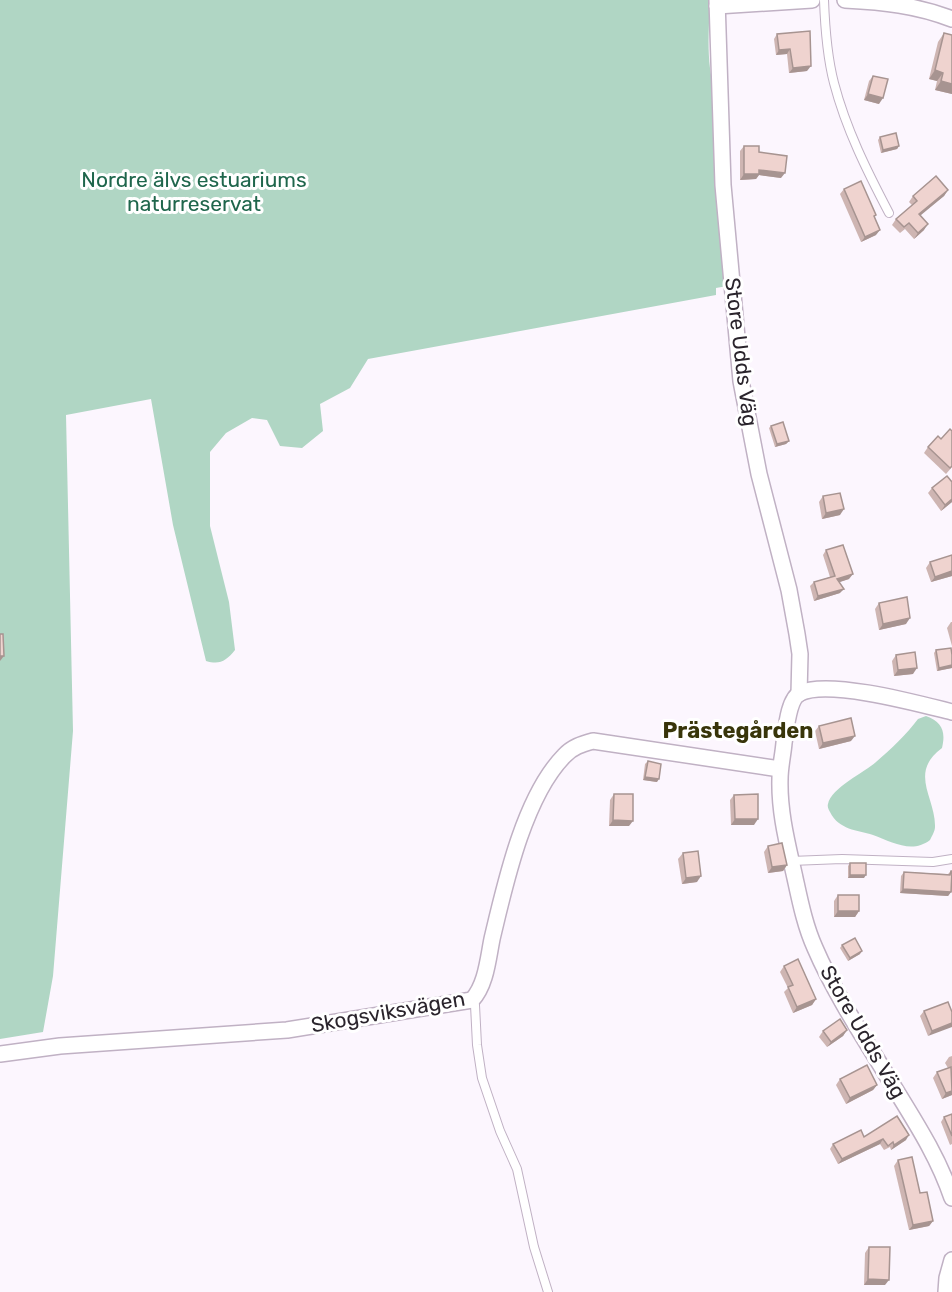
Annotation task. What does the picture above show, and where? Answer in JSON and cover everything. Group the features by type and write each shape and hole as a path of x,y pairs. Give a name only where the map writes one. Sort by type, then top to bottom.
{"street":[{"name":"Store Udds Väg","path":"812,0 717,3 723,185 741,381 759,474 789,590 800,654 799,694 788,716 780,769 782,817 802,907 815,947 857,1026 929,1144 952,1198"},
{"path":"844,0 889,2 952,19"},
{"path":"799,694 815,690 849,691 952,712"},
{"name":"Skogsviksvägen","path":"0,1054 60,1046 287,1030 472,1000 482,985 504,888 536,799 552,771 565,755 578,745 593,741 780,769"},
{"path":"946,1292 952,1260"}],"lane":[{"path":"824,0 829,58 834,84 860,158 889,213"},
{"path":"791,861 821,859 933,862 952,858"},
{"path":"472,1000 475,1005 477,1046 482,1078 500,1131 518,1169 534,1247 548,1292"}],"green space":[{"name":"Nordre älvs estuariums naturreservat","path":"0,0 713,0 709,23 709,50 711,77 716,94 727,286 716,288 716,295 368,359 350,388 320,404 323,431 302,448 280,446 267,420 252,418 226,433 210,452 210,526 229,602 235,650 219,662 206,661 173,525 151,399 66,415 73,731 53,976 43,1032 0,1039"},
{"path":"926,716 936,721 943,732 942,748 932,757 925,776 934,816 935,829 930,840 916,846 902,845 843,826 829,810 830,798 876,762 918,719"}],"building":[{"path":"810,31 811,66 793,68 790,49 779,50 777,34"},
{"path":"944,33 952,35 952,84 941,81 943,73 935,70"},
{"path":"873,76 888,79 883,98 868,94"},
{"path":"896,133 899,146 883,150 880,137"},
{"path":"744,146 759,146 759,152 787,156 785,173 759,170 759,174 744,174"},
{"path":"936,176 948,190 919,214 928,224 918,233 909,223 904,227 896,219 917,201 913,196"},
{"path":"861,181 880,230 865,237 844,189"},
{"path":"783,422 789,441 777,444 771,426"},
{"path":"950,429 952,431 952,466 950,468 928,447 938,436 941,439"},
{"path":"947,476 952,482 952,499 945,505 932,488"},
{"path":"840,493 844,509 826,513 823,496"},
{"path":"843,545 853,574 837,579 844,589 818,596 814,582 835,576 826,550"},
{"path":"952,555 952,571 935,577 930,562"},
{"path":"907,597 910,618 883,624 879,603"},
{"path":"0,634 3,634 4,656 0,656"},
{"path":"951,648 952,665 939,668 936,650"},
{"path":"915,652 917,668 898,670 896,655"},
{"path":"851,718 855,736 823,743 819,726"},
{"path":"648,761 661,764 659,779 645,777"},
{"path":"614,794 633,794 633,821 613,820"},
{"path":"758,794 758,819 735,819 734,795"},
{"path":"782,843 787,865 772,867 768,846"},
{"path":"698,851 701,876 686,878 683,853"},
{"path":"850,863 866,863 866,875 850,875"},
{"path":"951,871 951,892 903,889 904,872 950,875"},
{"path":"838,895 859,895 859,911 838,911"},
{"path":"855,938 862,951 850,958 842,945"},
{"path":"798,959 816,999 797,1007 788,987 793,985 784,966"},
{"path":"948,1002 952,1012 952,1023 932,1031 924,1011"},
{"path":"840,1019 847,1030 831,1042 823,1031"},
{"path":"867,1065 877,1085 850,1098 840,1079"},
{"path":"951,1067 952,1091 946,1093 937,1072"},
{"path":"952,1114 952,1136 944,1117"},
{"path":"897,1116 909,1135 894,1145 893,1142 888,1146 883,1139 842,1159 833,1144 861,1130 864,1137"},
{"path":"912,1157 920,1193 927,1192 933,1221 913,1225 898,1160"},
{"path":"869,1247 890,1247 889,1280 868,1279"}],"district":[{"name":"Prästegården","path":"738,730"}]}
